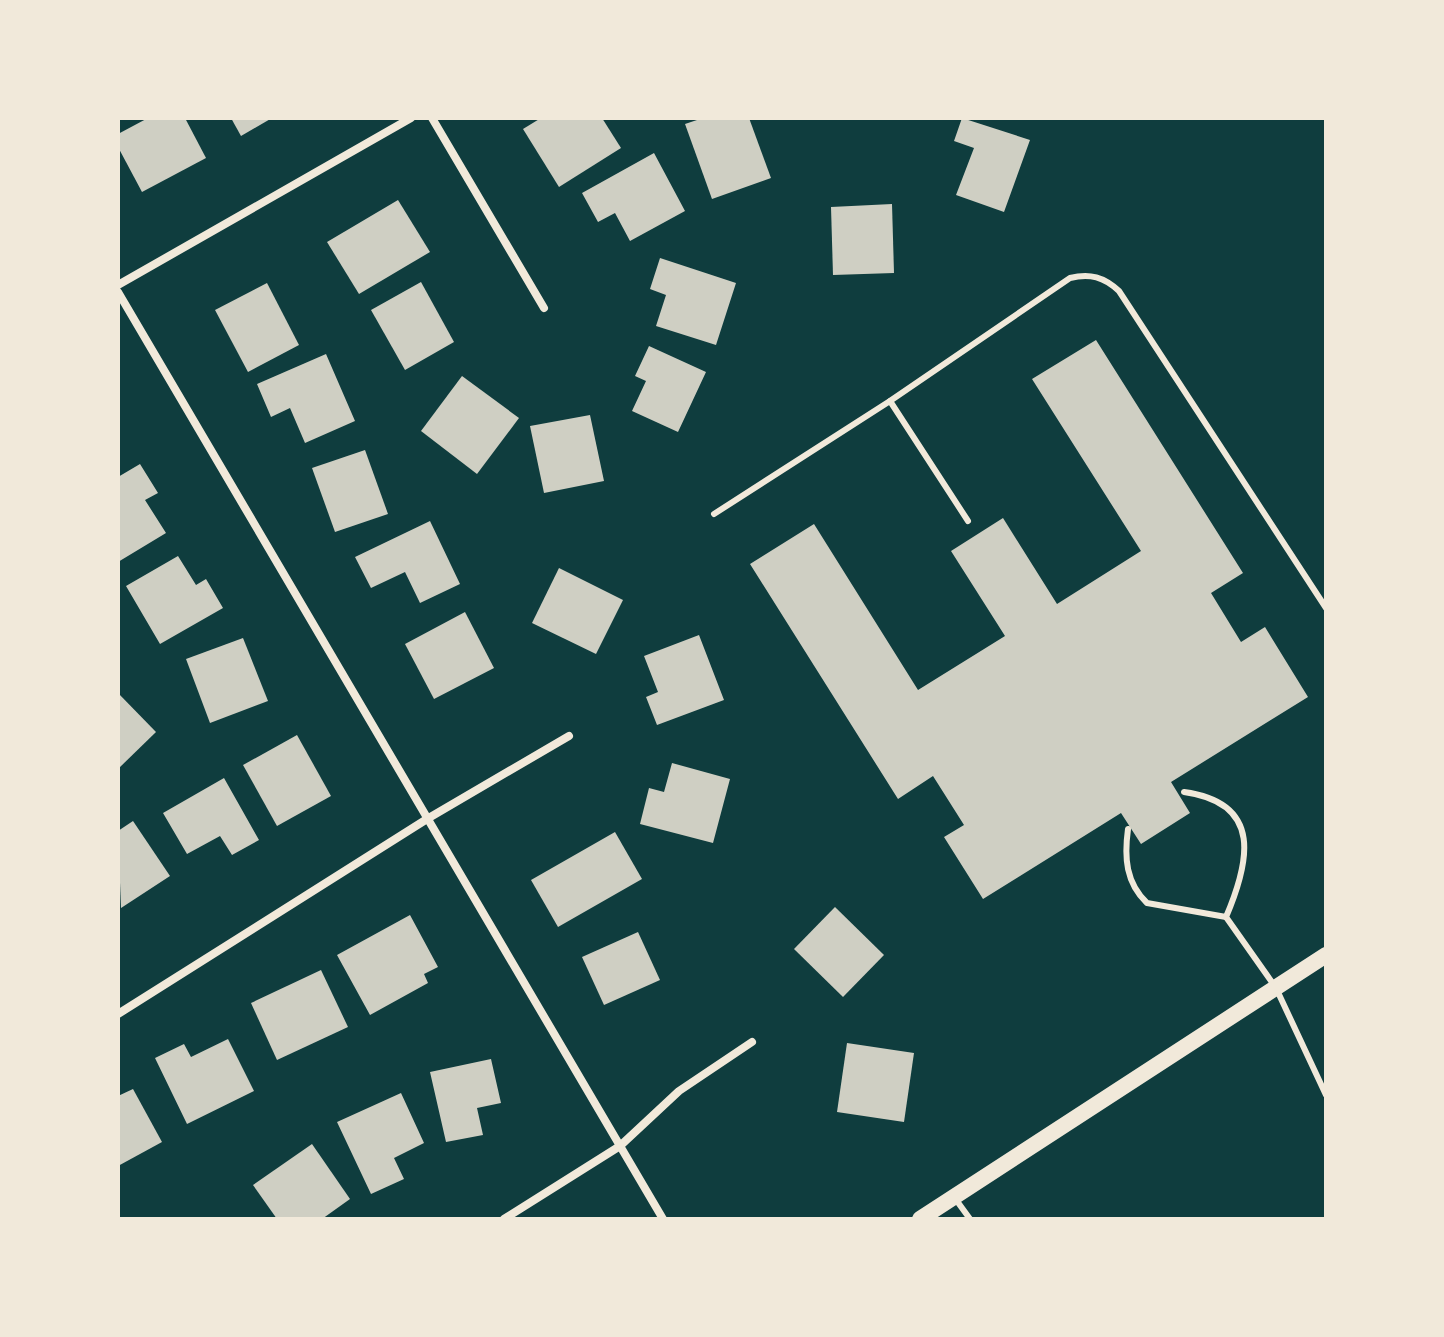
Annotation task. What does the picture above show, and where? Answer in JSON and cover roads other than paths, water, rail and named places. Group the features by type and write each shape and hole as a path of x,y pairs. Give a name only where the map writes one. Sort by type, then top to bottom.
{"main road":[{"path":"920,1219 1326,955"}],"street":[{"path":"118,285 411,118"},
{"path":"432,118 544,308"},
{"path":"118,292 663,1219"},
{"path":"118,1014 427,819 569,736"},
{"path":"504,1219 620,1146 679,1091 752,1042"}],"lane":[{"path":"714,514 890,401 1070,278 1083,275 1109,282 1326,608"},
{"path":"890,401 968,521"},
{"path":"1184,792 1217,802 1243,828 1246,859 1226,917"},
{"path":"1128,829 1127,867 1138,894 1147,903 1226,917 1276,988 1326,1095"},
{"path":"954,1197 970,1219"}]}
